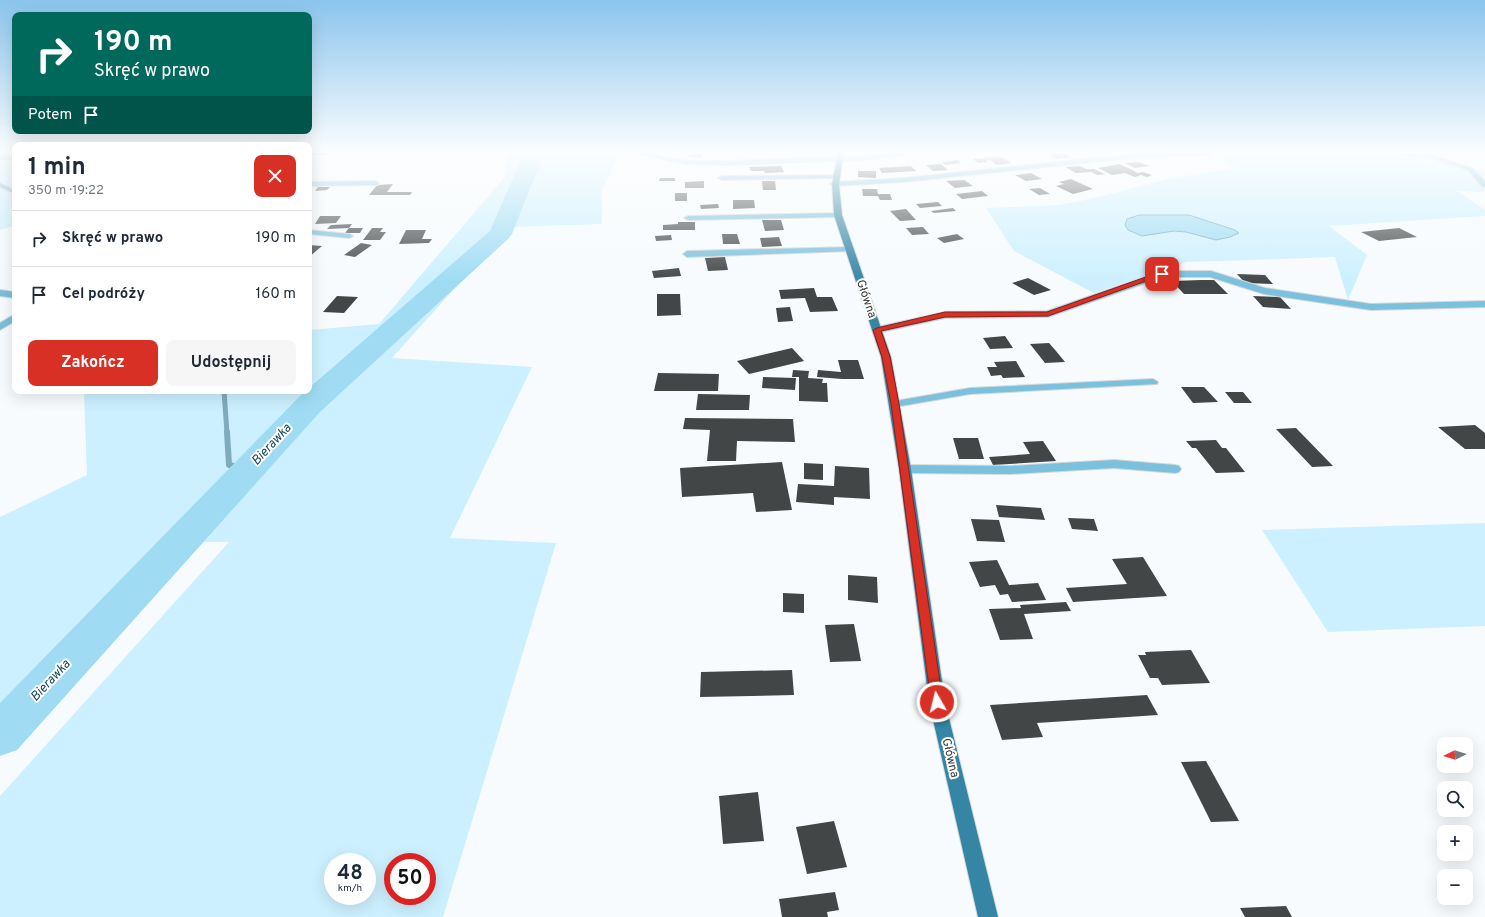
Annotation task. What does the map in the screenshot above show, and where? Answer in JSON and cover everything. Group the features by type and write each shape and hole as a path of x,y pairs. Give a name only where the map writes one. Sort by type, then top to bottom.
{"main road":[{"name":"Główna","path":"835,196 838,215 886,357 906,469 937,702 988,917"}],"street":[{"path":"688,218 838,215"},
{"path":"312,232 349,236"},
{"path":"687,254 850,249"},
{"path":"877,330 945,315 1048,314 1162,274 1211,274 1264,291 1370,307 1485,304"},
{"path":"0,293 12,294"},
{"path":"0,326 12,320"},
{"path":"895,404 970,391 1153,382"},
{"path":"906,469 1010,470 1114,464 1175,469"}],"shaded area":[{"path":"0,196 12,196 12,226 0,230"},
{"path":"489,196 602,196 602,224 510,227 392,358 532,367 450,538 556,543 443,917 0,917 0,796 229,542 197,542 0,756 0,517 87,475 84,394 312,394 312,330 379,324"},
{"path":"1103,196 1464,196 1485,210 1485,216 1329,226 1367,255 1348,300 1335,257 1187,262 1094,293 1014,251 986,208 1059,205"},
{"path":"1139,215 1189,215 1235,230 1239,233 1230,237 1216,240 1186,232 1174,231 1142,236 1128,230 1125,225 1127,219"},
{"path":"1485,523 1485,626 1328,632 1262,530"}],"building":[{"path":"675,196 687,196 687,201 675,201"},
{"path":"863,196 891,196 892,200 880,200 878,196"},
{"path":"958,196 988,196 962,199"},
{"path":"733,200 754,200 755,208 733,209"},
{"path":"938,202 942,206 920,208 916,204"},
{"path":"718,204 719,208 701,209 700,205"},
{"path":"953,208 956,211 934,213 931,211"},
{"path":"906,209 916,220 900,221 890,211"},
{"path":"320,216 341,216 336,223 315,224"},
{"path":"762,220 781,220 784,230 765,231"},
{"path":"678,222 695,222 695,230 663,230 663,225 678,224"},
{"path":"352,224 349,228 327,229 331,225"},
{"path":"923,227 929,234 912,235 906,228"},
{"path":"349,228 363,228 360,233 345,233"},
{"path":"372,228 383,228 380,232 386,232 380,240 363,240"},
{"path":"1399,228 1417,237 1379,241 1361,232"},
{"path":"406,230 426,230 422,239 432,239 429,243 399,244"},
{"path":"722,234 737,234 740,244 723,244"},
{"path":"957,234 964,239 944,243 937,238"},
{"path":"671,235 672,240 656,241 655,236"},
{"path":"779,237 782,246 762,247 760,238"},
{"path":"361,243 372,245 355,257 344,255"},
{"path":"312,245 322,246 312,254"},
{"path":"725,257 728,270 708,271 705,258"},
{"path":"679,268 681,276 654,278 652,271"},
{"path":"1237,274 1265,275 1273,284 1245,283"},
{"path":"1028,278 1051,290 1034,295 1012,283"},
{"path":"1214,280 1228,294 1184,294 1172,281"},
{"path":"814,288 817,297 832,297 838,311 810,312 805,298 781,299 779,290"},
{"path":"657,294 680,294 681,315 657,316"},
{"path":"337,296 358,297 344,313 323,312"},
{"path":"1253,296 1280,297 1291,309 1263,307"},
{"path":"790,307 793,321 778,322 776,308"},
{"path":"1005,336 1013,348 990,349 983,338"},
{"path":"1049,343 1065,362 1045,363 1030,344"},
{"path":"792,348 804,361 749,374 737,361"},
{"path":"838,360 858,360 864,379 817,377 818,370 841,372"},
{"path":"1016,361 1025,377 1003,378 1001,375 991,376 987,367 997,367 994,362"},
{"path":"793,370 809,371 808,378 823,379 822,383 827,383 828,402 799,401 799,377 792,377"},
{"path":"658,373 719,374 718,391 654,391"},
{"path":"763,377 796,378 795,390 762,388"},
{"path":"1181,387 1204,387 1218,402 1193,403"},
{"path":"1225,392 1243,392 1252,403 1234,403"},
{"path":"698,394 750,395 749,410 696,410"},
{"path":"685,418 793,419 795,442 737,441 736,461 707,461 710,430 683,429"},
{"path":"1475,425 1485,433 1485,449 1465,449 1438,427"},
{"path":"1296,428 1333,466 1312,467 1276,429"},
{"path":"953,438 978,438 984,459 959,459"},
{"path":"1216,440 1222,448 1226,448 1245,472 1216,473 1196,448 1192,448 1186,441"},
{"path":"1043,441 1056,461 993,465 989,457 1030,454 1023,442"},
{"path":"782,462 792,510 756,512 753,493 682,497 680,468"},
{"path":"804,463 823,464 823,480 804,479"},
{"path":"835,466 869,468 870,499 834,497 834,505 796,502 798,484 834,486"},
{"path":"996,505 1041,508 1045,520 999,517"},
{"path":"1068,518 1094,519 1098,531 1072,529"},
{"path":"971,519 999,520 1005,542 977,541"},
{"path":"1143,557 1167,596 1073,602 1066,588 1127,584 1112,559"},
{"path":"997,560 1009,585 1038,583 1046,600 1012,602 1008,594 1000,595 995,585 980,587 969,562"},
{"path":"848,575 877,577 878,603 848,600"},
{"path":"783,593 804,594 804,613 783,612"},
{"path":"1066,602 1071,611 1024,614 1033,639 1000,640 989,609 1021,608 1020,605"},
{"path":"854,624 861,661 830,662 825,625"},
{"path":"1191,650 1210,683 1162,685 1158,678 1150,678 1138,655 1146,655 1145,652"},
{"path":"792,670 794,695 700,697 701,672"},
{"path":"1147,695 1158,715 1037,723 1043,737 1002,740 990,705"},
{"path":"1206,761 1239,821 1211,822 1181,762"},
{"path":"758,792 764,841 723,844 719,796"},
{"path":"834,821 847,867 807,874 796,827"},
{"path":"835,892 839,910 827,912 828,917 782,917 779,899"},
{"path":"1286,906 1292,917 1245,917 1240,908"}],"waterway":[{"name":"Bierawka","path":"0,735 309,405 500,234 516,196"},
{"path":"224,394 227,433"},
{"path":"227,432 229,465 249,469"}],"route":[{"path":"937,702 906,469 886,357 877,330 945,315 1048,314 1162,274"}]}
